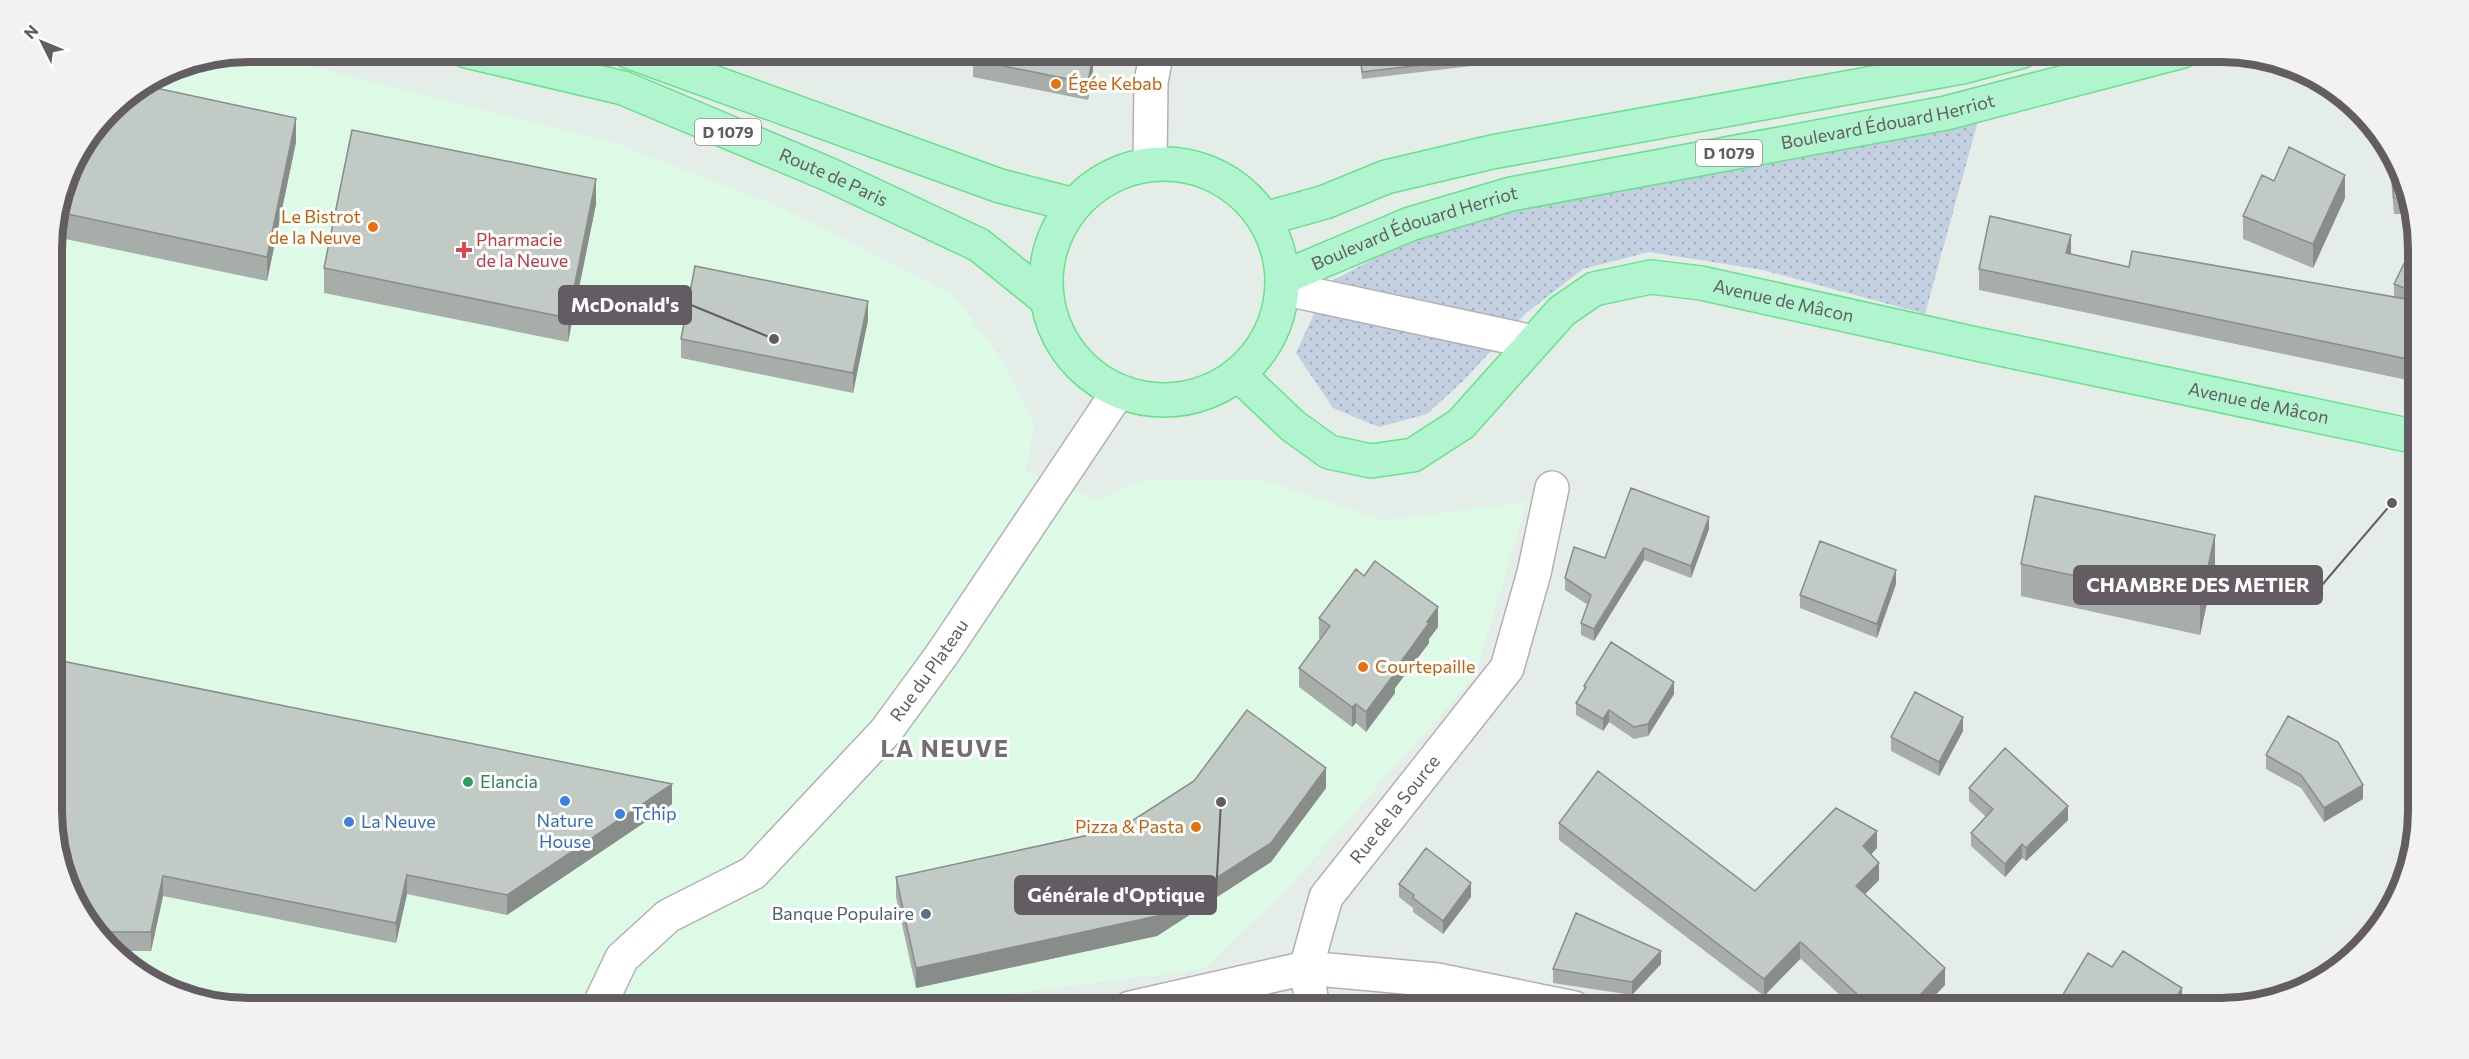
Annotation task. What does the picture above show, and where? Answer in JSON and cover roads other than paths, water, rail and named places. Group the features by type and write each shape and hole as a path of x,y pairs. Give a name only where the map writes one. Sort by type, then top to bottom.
{"main road":[{"name":"Route de Paris","path":"513,62 623,88 828,174 979,244 1046,299"},
{"name":"D 1079","path":"657,62 1000,186 1074,205"},
{"name":"D 1079","path":"1264,219 1325,202 1386,177 1492,152 1981,62"},
{"name":"Boulevard Édouard Herriot","path":"1282,283 1410,224 1511,194 1946,113 2141,62"},
{"path":"1150,164 1183,165 1215,175 1243,193 1264,219 1277,247 1282,283 1276,321 1261,350 1238,374 1211,391 1181,400 1149,400 1118,392 1092,377 1070,355 1054,328 1046,299 1046,265 1056,233 1074,205 1096,185 1122,171 1150,164"},
{"name":"Avenue de Mâcon","path":"1238,374 1293,426 1329,452 1371,461 1413,455 1461,424 1562,311 1594,289 1651,277 1701,282 1972,343 2408,434"}],"street":[{"path":"1150,164 1151,82 1155,62"},
{"path":"1282,283 1533,342"},
{"name":"Rue du Plateau","path":"603,998 621,958 668,916 753,873 886,731 944,653 1118,392"},
{"name":"Rue de la Source","path":"1305,968 1326,897 1507,668 1534,573 1552,488"},
{"path":"1305,968 1310,997"},
{"path":"1176,998 1305,968 1437,980 1522,997"}],"place":[{"name":"Égée Kebab","path":"1056,84"},
{"name":"Le Bistrot de la Neuve","path":"373,227"},
{"name":"Pharmacie de la Neuve","path":"464,250"},
{"name":"McDonald's","path":"774,339"},
{"name":"CHAMBRE DES METIER","path":"2392,503"},
{"name":"Courtepaille","path":"1363,667"},
{"name":"Elancia","path":"468,782"},
{"name":"Nature House","path":"565,801"},
{"name":"Générale d'Optique","path":"1221,802"},
{"name":"Tchip","path":"620,814"},
{"name":"La Neuve","path":"349,822"},
{"name":"Pizza & Pasta","path":"1196,827"},
{"name":"Banque Populaire","path":"926,914"}],"district":[{"name":"LA NEUVE","path":"945,749"}]}
